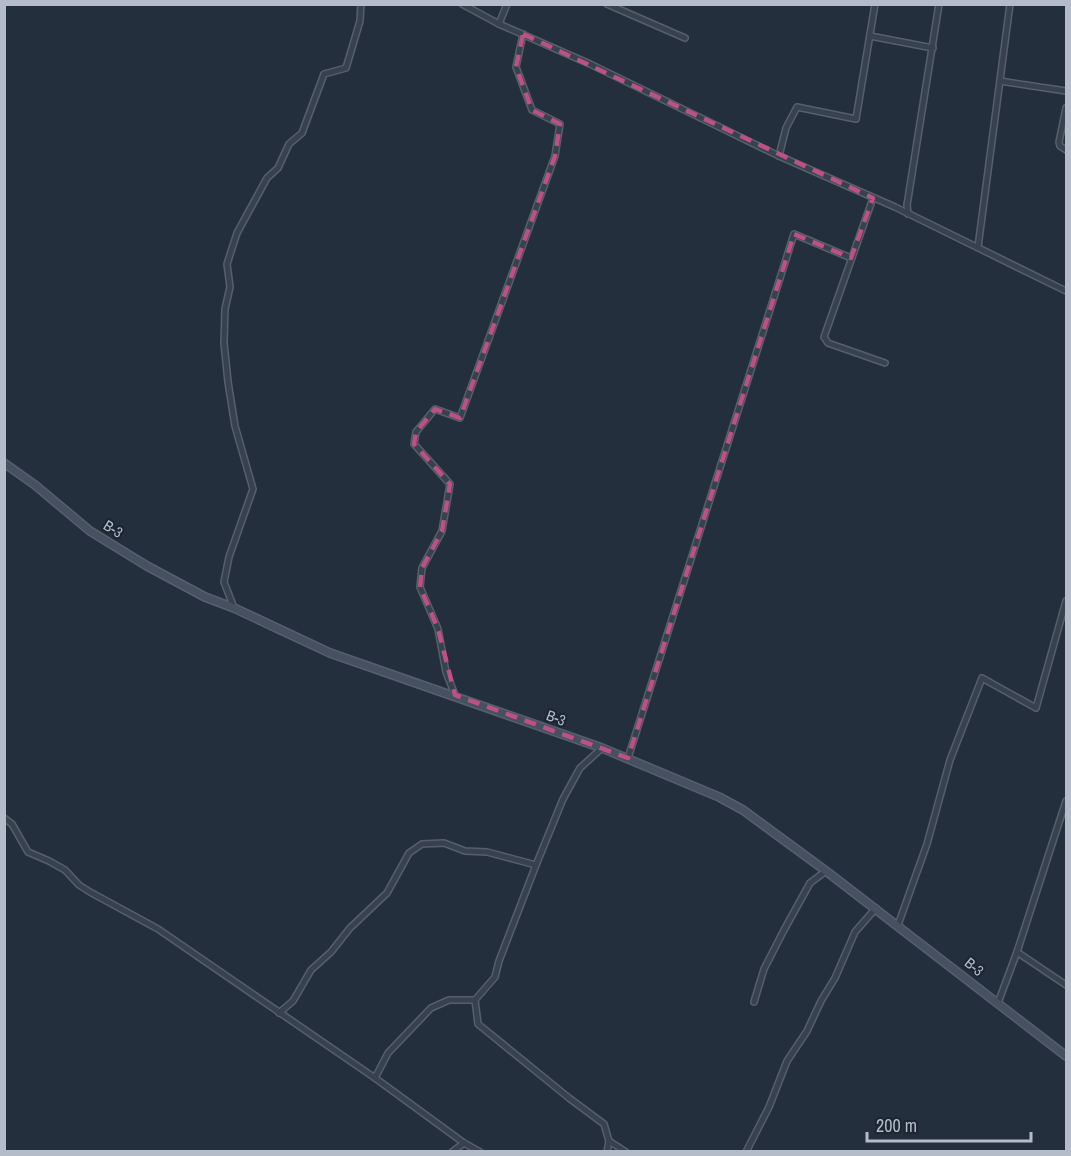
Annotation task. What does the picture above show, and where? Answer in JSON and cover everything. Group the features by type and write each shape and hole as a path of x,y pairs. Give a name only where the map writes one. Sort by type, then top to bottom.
{"main road":[{"name":"B-3","path":"4,463 90,531 147,566 205,597 234,608 330,653 602,748 719,797 735,806 876,908 1066,1056"}],"street":[{"path":"234,608 224,582 229,557 253,489 236,426 227,373 224,344 225,309 230,287 227,264 237,233 267,178 278,168 289,144 303,133 324,74 346,68 360,21 361,4"},
{"path":"462,4 499,24 590,64 779,156 978,247 1066,291"},
{"path":"499,24 507,4"},
{"path":"608,4 685,38"},
{"path":"779,156 786,128 797,107 856,119 875,4"},
{"path":"908,214 939,4"},
{"path":"978,247 1010,4"},
{"path":"455,695 446,672 438,629 420,587 422,568 442,531 450,484 414,444 416,432 435,409 460,418 555,156 560,124 532,110 516,68 523,34"},
{"path":"870,36 933,48"},
{"path":"1000,81 1066,91"},
{"path":"1066,108 1059,142 1060,146 1066,150"},
{"path":"873,198 824,337 828,343 885,363"},
{"path":"628,758 794,234 851,258"},
{"path":"898,925 927,844 950,760 982,678 1036,708 1066,601"},
{"path":"602,748 580,768 563,799 495,977 475,1000 478,1024 604,1124 609,1141 607,1152"},
{"path":"998,1003 1065,811 1066,801"},
{"path":"4,818 12,824 28,852 65,870 79,885 90,892 158,929 480,1152"},
{"path":"279,1013 294,1001 311,970 387,893 409,853 422,844 444,843 465,851 487,852 536,865"},
{"path":"754,1002 764,969 784,930 810,883 826,871"},
{"path":"746,1152 769,1107 788,1061 835,978 855,932 876,908"},
{"path":"1017,952 1066,985"},
{"path":"375,1078 388,1053 431,1008 449,1000 475,1000"},
{"path":"609,1141 626,1152"},
{"path":"452,1152 464,1143"}],"highlighted area":[{"path":"523,34 873,198 851,258 794,234 628,758 455,695 438,629 420,587 422,568 442,531 450,484 414,444 416,432 435,409 460,418 555,156 560,124 532,110 516,67"}]}
